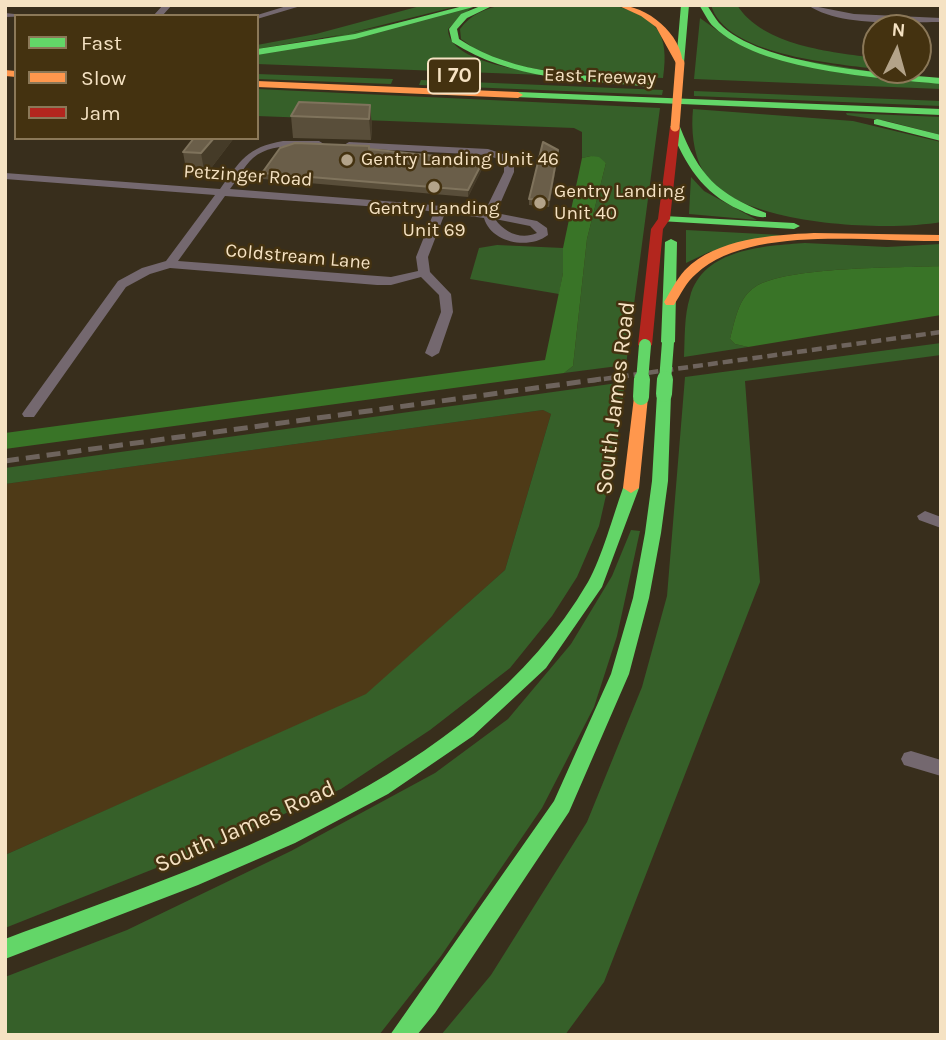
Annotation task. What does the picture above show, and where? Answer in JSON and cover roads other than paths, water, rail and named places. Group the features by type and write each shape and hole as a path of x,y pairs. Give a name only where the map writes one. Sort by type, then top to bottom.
{"main road":[{"path":"259,52 355,36 476,5"},
{"path":"490,5 464,16 453,29 455,40 473,55 520,68 650,84"},
{"path":"621,5 647,14 660,23 665,28 680,63"},
{"name":"South James Road","path":"5,949 203,873 317,825 439,752 497,706 558,641 583,607 612,551 628,500 657,229 664,219 675,127 685,5"},
{"path":"704,5 708,19 720,32 755,49 804,62 941,81"},
{"name":"East Freeway","path":"259,69 941,96"},
{"name":"East Freeway","path":"259,84 941,112"},
{"path":"718,103 874,122 941,138"},
{"path":"675,127 690,167 717,195 746,210 809,227"},
{"path":"664,219 897,231 941,228"},
{"path":"664,219 688,225 838,238 941,238"},
{"name":"South James Road","path":"402,1035 427,1005 562,806 620,674 641,598 660,481 670,302 671,229 664,219"},
{"path":"670,302 691,272 725,251 769,241 838,238"}],"street":[{"path":"259,17 300,5"},
{"path":"812,5 829,13 862,15"},
{"name":"Petzinger Road","path":"5,176 441,209 489,215 503,188 509,164 502,157 471,150 276,144 259,149 249,156 222,192"},
{"path":"29,414 122,284 146,271 170,264 222,192"},
{"path":"432,353 447,312 445,295 424,273 422,257 441,209"},
{"name":"Coldstream Lane","path":"170,264 377,281 391,281 424,273"},
{"path":"925,516 941,523"},
{"path":"911,759 941,768"}],"railway":[{"path":"589,381 941,332"},
{"path":"5,461 601,379"}],"place":[{"name":"Gentry Landing Unit 46","path":"347,160"},
{"name":"Gentry Landing Unit 69","path":"434,187"},
{"name":"Gentry Landing Unit 40","path":"540,203"}]}
